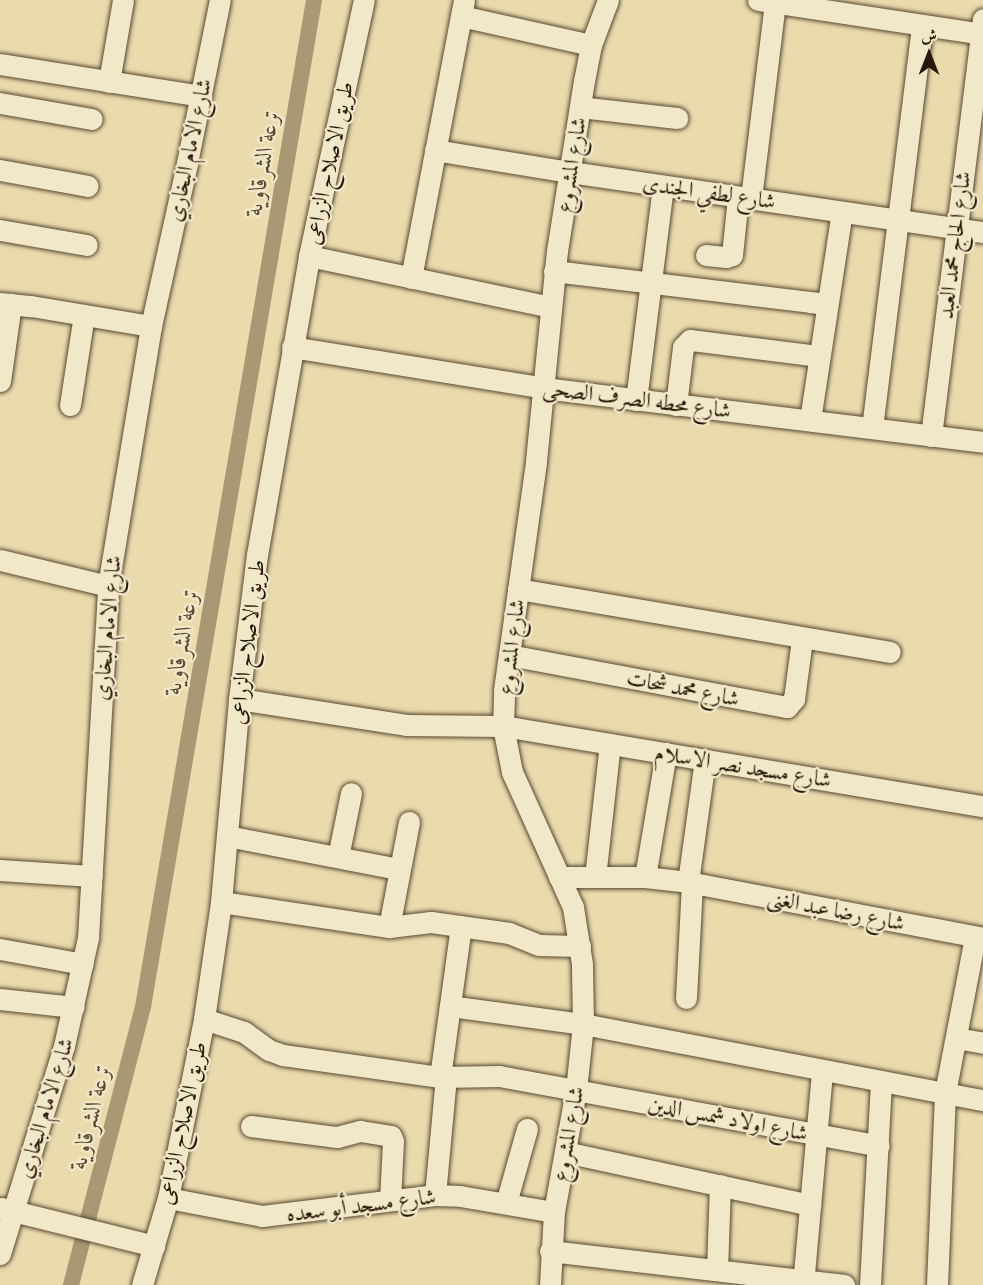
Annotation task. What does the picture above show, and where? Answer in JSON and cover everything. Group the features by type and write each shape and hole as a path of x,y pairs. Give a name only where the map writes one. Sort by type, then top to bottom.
{"street":[{"path":"109,82 123,0"},
{"name":"شارع الامام البخاري","path":"0,1254 7,1209 64,1046 88,938 108,586 150,326 220,0"},
{"name":"طريق الاصلاح الزراعى","path":"142,1285 168,1198 204,1018 221,902 239,699 257,555 309,256 364,0"},
{"name":"شارع المشروع","path":"550,1285 550,1251 554,1212 576,1090 583,1024 580,946 573,907 512,772 503,726 504,690 544,388 554,271 591,45 608,0"},
{"path":"706,255 726,257 732,255 744,197 766,1 922,25 982,29"},
{"path":"411,278 463,8 591,45"},
{"path":"872,428 922,25"},
{"name":"شارع الحاج محمد العبد","path":"931,435 982,29"},
{"path":"0,64 201,96"},
{"path":"0,103 92,119"},
{"path":"580,107 677,118"},
{"name":"شارع لطفي الجندى","path":"435,150 663,186 983,232"},
{"path":"0,170 88,186"},
{"path":"636,400 663,186"},
{"path":"810,420 842,212"},
{"path":"0,230 87,245"},
{"path":"309,256 550,307"},
{"path":"554,271 827,304"},
{"path":"0,381 6,304 150,326"},
{"path":"70,405 84,315"},
{"path":"676,405 683,347 690,340 819,356"},
{"name":"شارع محطه الصرف الصحى","path":"292,347 544,388 983,442"},
{"path":"0,560 108,586"},
{"path":"518,589 802,639 890,652"},
{"name":"شارع محمد شحات","path":"509,655 782,708 792,704 794,699 802,639"},
{"name":"شارع مسجد نصر الاسلام","path":"239,699 406,724 503,726 983,806"},
{"path":"595,876 610,744"},
{"path":"645,877 666,753"},
{"path":"686,998 690,882 705,760"},
{"path":"338,857 351,793"},
{"path":"389,927 408,822"},
{"path":"227,836 399,869"},
{"path":"0,870 92,876"},
{"name":"شارع رضا عبد الغنى","path":"559,877 645,877 690,882 979,938"},
{"path":"221,902 389,927 431,921 509,933 539,945 580,946"},
{"path":"435,1195 443,1077 460,926"},
{"path":"937,1285 945,1093 979,938"},
{"path":"0,949 83,964"},
{"path":"0,999 74,1007"},
{"path":"450,1006 583,1024 983,1100"},
{"name":"شارع اولاد شمس الدين","path":"204,1018 244,1032 269,1050 284,1055 443,1077 499,1076 879,1146"},
{"path":"956,1038 983,1043"},
{"path":"803,1283 822,1071"},
{"path":"870,1285 881,1082"},
{"path":"251,1126 337,1137 360,1131 391,1136 393,1141 390,1200"},
{"path":"506,1203 527,1129"},
{"path":"565,1152 810,1204"},
{"path":"717,1270 720,1185"},
{"name":"شارع مسجد أبو سعده","path":"168,1198 262,1216 435,1195 460,1196 554,1212"},
{"path":"7,1209 154,1246"},
{"path":"550,1251 717,1270 803,1283 844,1285"}],"waterway":[{"name":"ترعة الشرقاوية","path":"71,1285 143,1007 314,0"}]}
